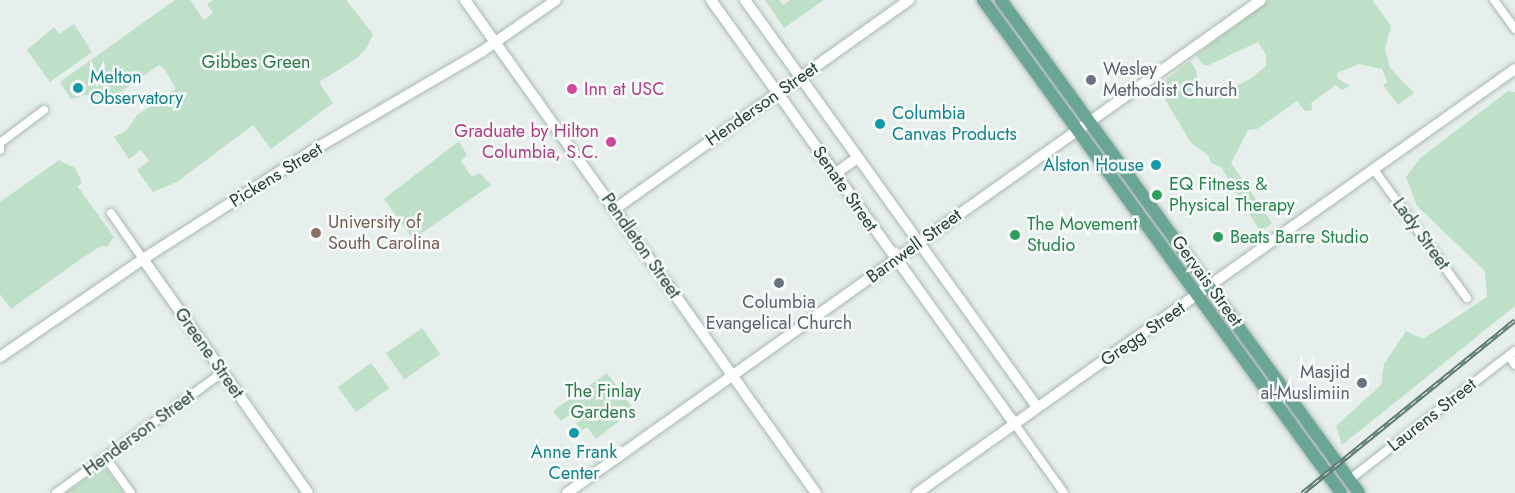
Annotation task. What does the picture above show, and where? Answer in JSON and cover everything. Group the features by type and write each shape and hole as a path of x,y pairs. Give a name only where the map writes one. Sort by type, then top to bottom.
{"main road":[{"name":"Gervais Street","path":"983,0 1338,492"},
{"name":"Gervais Street","path":"1001,0 1088,123 1359,493"}],"street":[{"name":"Pendleton Street","path":"465,0 816,493"},
{"name":"Pickens Street","path":"0,357 143,259 320,147 495,43 556,0"},
{"name":"Senate Street","path":"745,0 1037,408"},
{"name":"Henderson Street","path":"615,209 909,0"},
{"name":"Barnwell Street","path":"567,493 1260,0"},
{"path":"1494,0 1515,29"},
{"name":"Senate Street","path":"717,2 777,94 1064,493"},
{"name":"Gregg Street","path":"917,493 1375,171 1515,69"},
{"path":"0,150 0,143 44,111"},
{"path":"835,174 857,158"},
{"name":"Lady Street","path":"1375,171 1467,298"},
{"name":"Greene Street","path":"111,213 308,493"},
{"path":"1512,353 1515,364"},
{"name":"Laurens Street","path":"1349,480 1512,353"},
{"name":"Henderson Street","path":"56,493 222,372"},
{"path":"106,458 131,493"}],"green space":[{"name":"Gibbes Green","path":"175,0 190,0 204,20 213,13 207,4 213,0 346,0 373,34 366,49 357,58 319,82 333,103 271,149 253,125 177,182 153,192 137,170 149,161 141,150 129,159 114,137 127,130 137,115 176,89 165,70 159,65 112,98 86,95 71,99 60,82"},
{"path":"765,0 779,0 783,5 790,0 824,0 784,28"},
{"path":"1269,0 1372,0 1391,26 1385,49 1390,68 1414,93 1398,105 1383,85 1387,82 1382,69 1359,64 1337,73 1338,79 1350,86 1342,90 1336,85 1311,103 1312,110 1305,111 1297,101 1257,129 1248,130 1231,163 1272,223 1264,229 1258,228 1221,167 1211,163 1208,155 1191,143 1157,86 1190,61 1196,70 1198,88 1215,97 1250,79 1266,66 1266,55 1258,42 1209,65 1203,65 1196,55"},
{"path":"74,24 92,52 50,82 27,50 54,27 59,34"},
{"path":"1508,91 1515,92 1515,306 1342,445 1336,426 1381,385 1384,364 1406,331 1423,339 1487,297 1485,271 1417,206 1406,177 1420,158"},
{"path":"459,141 467,155 461,161 472,177 480,173 491,185 413,239 384,199"},
{"path":"59,160 75,168 82,182 78,187 114,237 107,247 101,246 85,256 11,309 0,294 0,202"},
{"path":"422,328 440,354 404,379 386,353"},
{"path":"371,363 389,388 356,412 338,387"},
{"name":"The Finlay Gardens","path":"607,373 634,410 596,439 587,427 581,431 576,424 585,415 580,408 561,421 553,411"},
{"path":"105,467 123,493 66,493 101,468"}],"railway":[{"path":"1302,493 1515,320"}],"place":[{"name":"Wesley Methodist Church","path":"1091,80"},
{"name":"Melton Observatory","path":"78,88"},
{"name":"Inn at USC","path":"572,89"},
{"name":"Columbia Canvas Products","path":"880,124"},
{"name":"Graduate by Hilton Columbia, S.C.","path":"611,142"},
{"name":"Alston House","path":"1156,165"},
{"name":"EQ Fitness & Physical Therapy","path":"1157,195"},
{"name":"University of South Carolina","path":"316,233"},
{"name":"The Movement Studio","path":"1015,235"},
{"name":"Beats Barre Studio","path":"1218,237"},
{"name":"Columbia Evangelical Church","path":"779,283"},
{"name":"Masjid al-Muslimiin","path":"1362,383"},
{"name":"Anne Frank Center","path":"574,433"}]}
